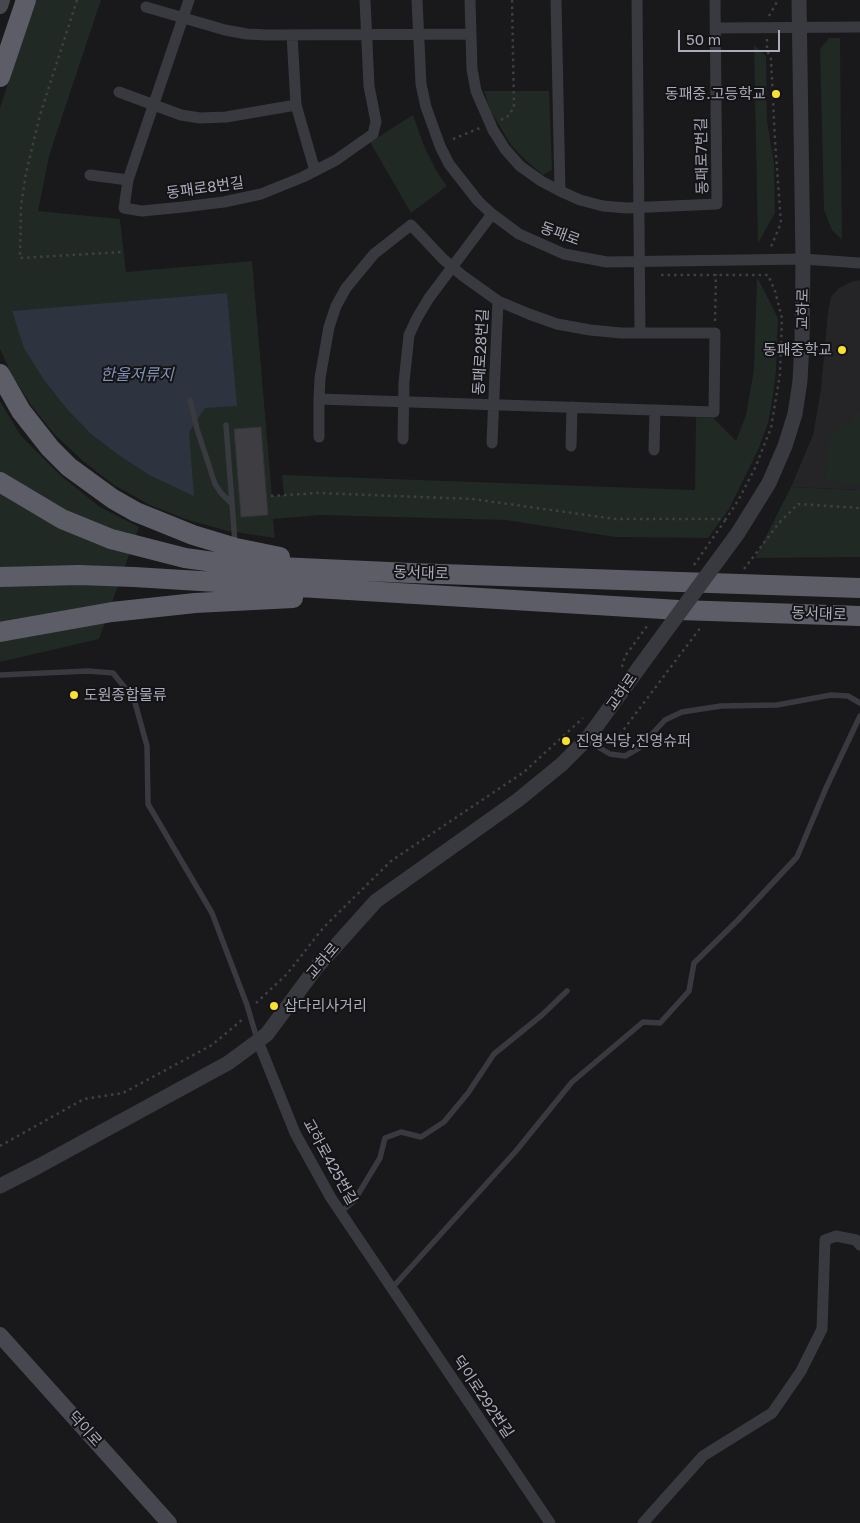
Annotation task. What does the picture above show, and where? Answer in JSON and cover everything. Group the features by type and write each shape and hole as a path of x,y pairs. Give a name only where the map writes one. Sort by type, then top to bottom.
{"highway":[{"path":"0,77 26,0"},
{"path":"0,374 21,411 34,429 69,467 90,484 136,512 193,535 236,548 286,558 411,573"},
{"name":"동서대로","path":"0,482 62,519 90,532 132,546 185,558 234,564 411,573 860,588"},
{"name":"동서대로","path":"0,577 134,576 661,609 860,616"},
{"path":"0,632 112,612 195,603 275,598 559,603"}],"main road":[{"path":"0,6 2,0"},
{"name":"덕이로","path":"0,1334 170,1523"}],"street":[{"name":"동패로8번길","path":"189,0 128,180 124,208 142,211 224,202 261,194 336,160 373,134 376,122 369,86 365,0"},
{"name":"동패로","path":"417,0 421,84 426,107 435,133 449,164 478,201 492,214 520,234 564,254 607,262 716,262 803,259 860,263"},
{"name":"동패로7번길","path":"470,0 472,69 476,91 490,125 506,149 520,166 541,181 580,200 603,206 639,208 718,204 715,0"},
{"path":"556,0 560,191"},
{"path":"637,0 640,333"},
{"name":"교하로","path":"0,1186 228,1064 267,1034 316,968 376,901 518,800 562,764 587,740 738,533 769,483 785,446 795,414 800,380 803,259 799,0"},
{"path":"146,7 225,30 247,34 470,34"},
{"path":"715,28 860,27"},
{"path":"292,35 296,105 315,171"},
{"path":"119,92 181,115 200,118 226,117 296,105"},
{"path":"90,175 128,180"},
{"path":"403,439 403,402 409,335 417,318 492,214"},
{"name":"동패로28번길","path":"318,399 714,412 715,333 640,333 590,330 557,324 498,301 452,267 411,225 374,254 346,288 336,306 324,347 318,399 319,437"},
{"name":"동패로28번길","path":"492,443 498,301"},
{"path":"571,446 572,407"},
{"path":"654,450 655,410"},
{"name":"교하로425번길","path":"258,1041 294,1133 341,1212 392,1288"},
{"path":"643,1523 703,1456 772,1413 801,1371 822,1329 825,1240 836,1236 856,1240 860,1245"},
{"name":"덕이로292번길","path":"392,1288 550,1523"}],"lane":[{"path":"190,400 197,429 215,484 232,504"},
{"path":"226,425 236,548"},
{"path":"0,676 88,671 113,673 134,699 147,746 148,804 212,913 258,1041"},
{"path":"587,740 610,754 625,756 639,748 665,720 682,712 721,706 777,705 831,695 848,696 860,703"},
{"path":"392,1288 516,1152 572,1082 643,1022 660,1023 690,991 694,963 738,920 797,857 826,788 860,716"},
{"path":"341,1212 354,1201 380,1158 384,1138 401,1132 421,1137 444,1122 468,1093 494,1054 542,1015 567,991"}],"path":[{"path":"77,0 40,114 26,173 21,206 20,258 124,252"},
{"path":"453,139 507,117 514,108 512,0"},
{"path":"681,582 740,499 762,453 771,428 777,399 782,318 775,291 768,275 770,248 781,223 771,59 767,50 767,27 768,18 778,0"},
{"path":"715,333 716,262"},
{"path":"658,275 768,275"},
{"path":"271,496 317,493 472,498 614,519 726,520"},
{"path":"620,674 625,656 661,609"},
{"path":"0,1146 84,1099 123,1093 212,1045 249,1013 262,997 287,974 323,928 391,861 524,772 584,718"}],"shaded area":[{"path":"35,0 101,0 49,156 38,211 120,219 126,272 252,261 272,496 284,495 282,475 695,490 696,417 713,418 736,441 746,415 754,369 757,277 778,318 776,371 768,423 758,450 729,509 708,538 615,537 505,520 320,515 273,519 275,538 227,531 185,519 150,505 114,485 83,461 54,434 31,405 12,375 0,349 0,108"},
{"path":"829,38 840,38 842,240 832,230 824,210 820,49"},
{"path":"754,45 766,56 767,121 774,164 775,213 758,243"},
{"path":"484,91 549,91 552,170 543,175 511,145 490,110"},
{"path":"413,115 424,146 437,172 447,186 411,213 370,142"},
{"name":"동패중학교","path":"860,280 860,490 791,487 813,435 821,389 831,297 839,288"},
{"path":"0,401 21,436 59,474 100,507 139,527 99,639 0,662"},
{"path":"854,414 860,414 860,484 825,482 828,440 840,425 854,425"},
{"path":"791,487 860,490 860,557 755,558"}],"water":[{"name":"한울저류지","path":"227,293 237,406 205,408 189,432 194,496 151,476 91,434 67,409 44,380 24,348 12,311"}],"building":[{"path":"261,427 268,515 241,517 234,429"}],"place":[{"name":"동패중.고등학교","path":"776,94"},
{"name":"동패중학교","path":"842,350"},
{"name":"도원종합물류","path":"74,695"},
{"name":"진영식당,진영슈퍼","path":"566,741"},
{"name":"삽다리사거리","path":"274,1006"}]}
